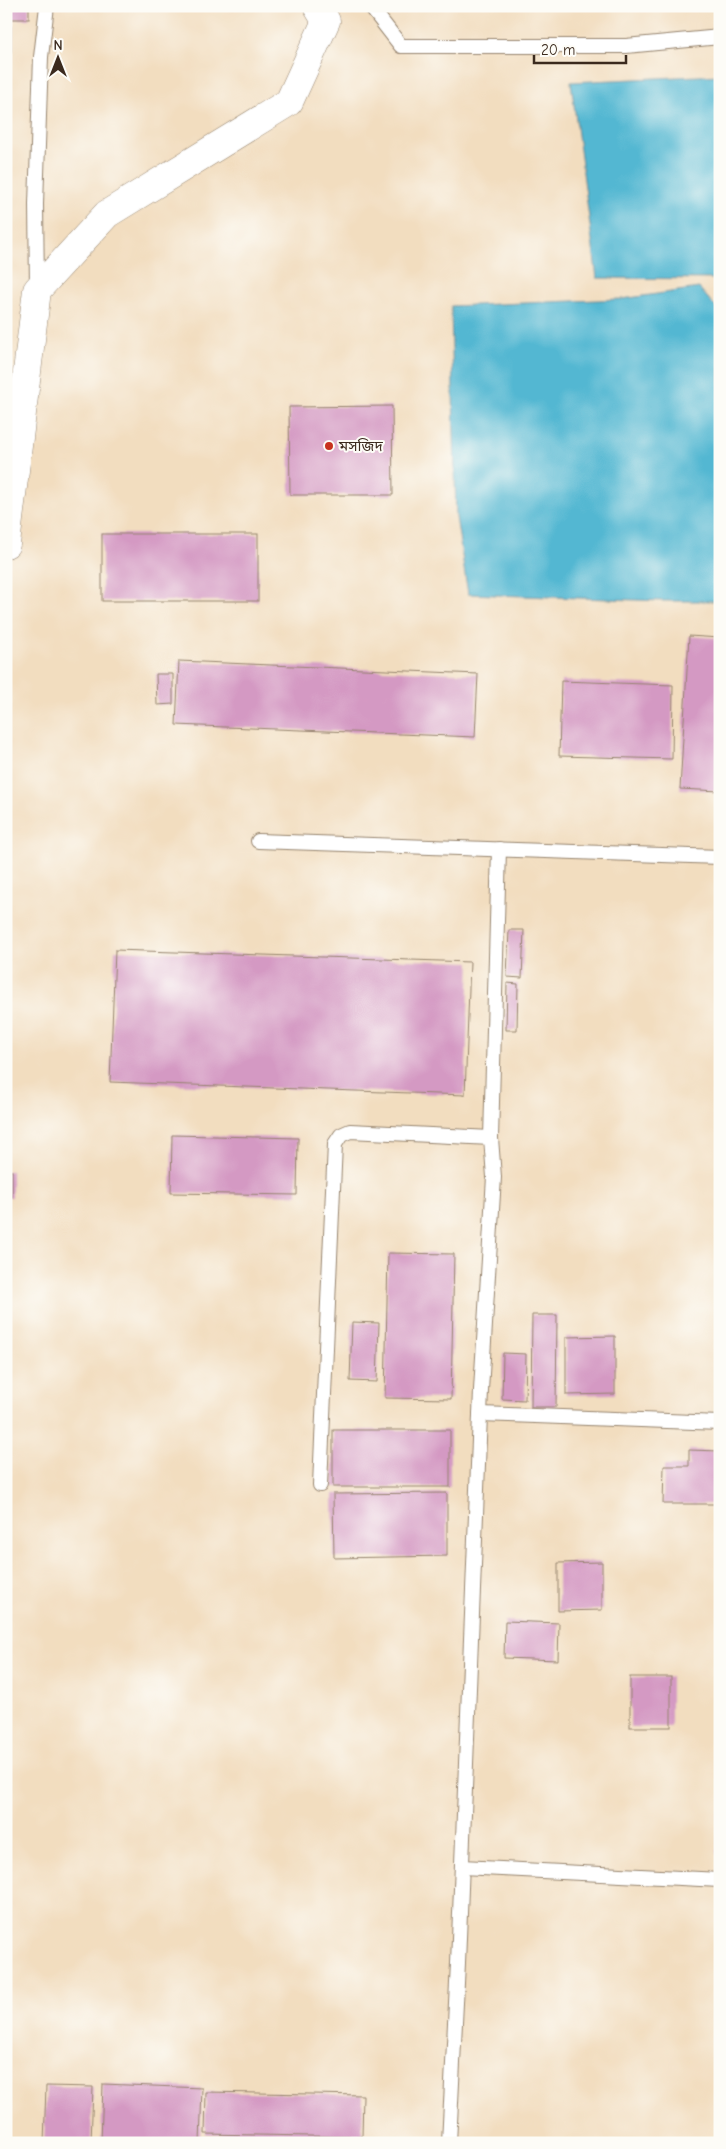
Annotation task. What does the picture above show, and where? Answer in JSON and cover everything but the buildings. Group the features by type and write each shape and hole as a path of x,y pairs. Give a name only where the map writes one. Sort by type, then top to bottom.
{"street":[{"path":"6,544 37,290 107,214 289,102 326,21 317,6"}],"lane":[{"path":"37,290 36,204 41,57 46,6"},
{"path":"370,6 401,46 626,46 720,36"},
{"path":"258,841 720,857"},
{"path":"449,2143 480,1414 494,1177 491,1138 499,849"},
{"path":"320,1485 335,1144 341,1135 350,1131 491,1138"},
{"path":"480,1414 720,1423"},
{"path":"462,1867 720,1880"}],"water":[{"path":"720,75 720,279 597,278 571,82"},
{"path":"699,288 720,312 720,601 663,601 468,594 456,517 451,306 622,299"}],"place":[{"name":"মসজিদ","path":"329,446"}]}
